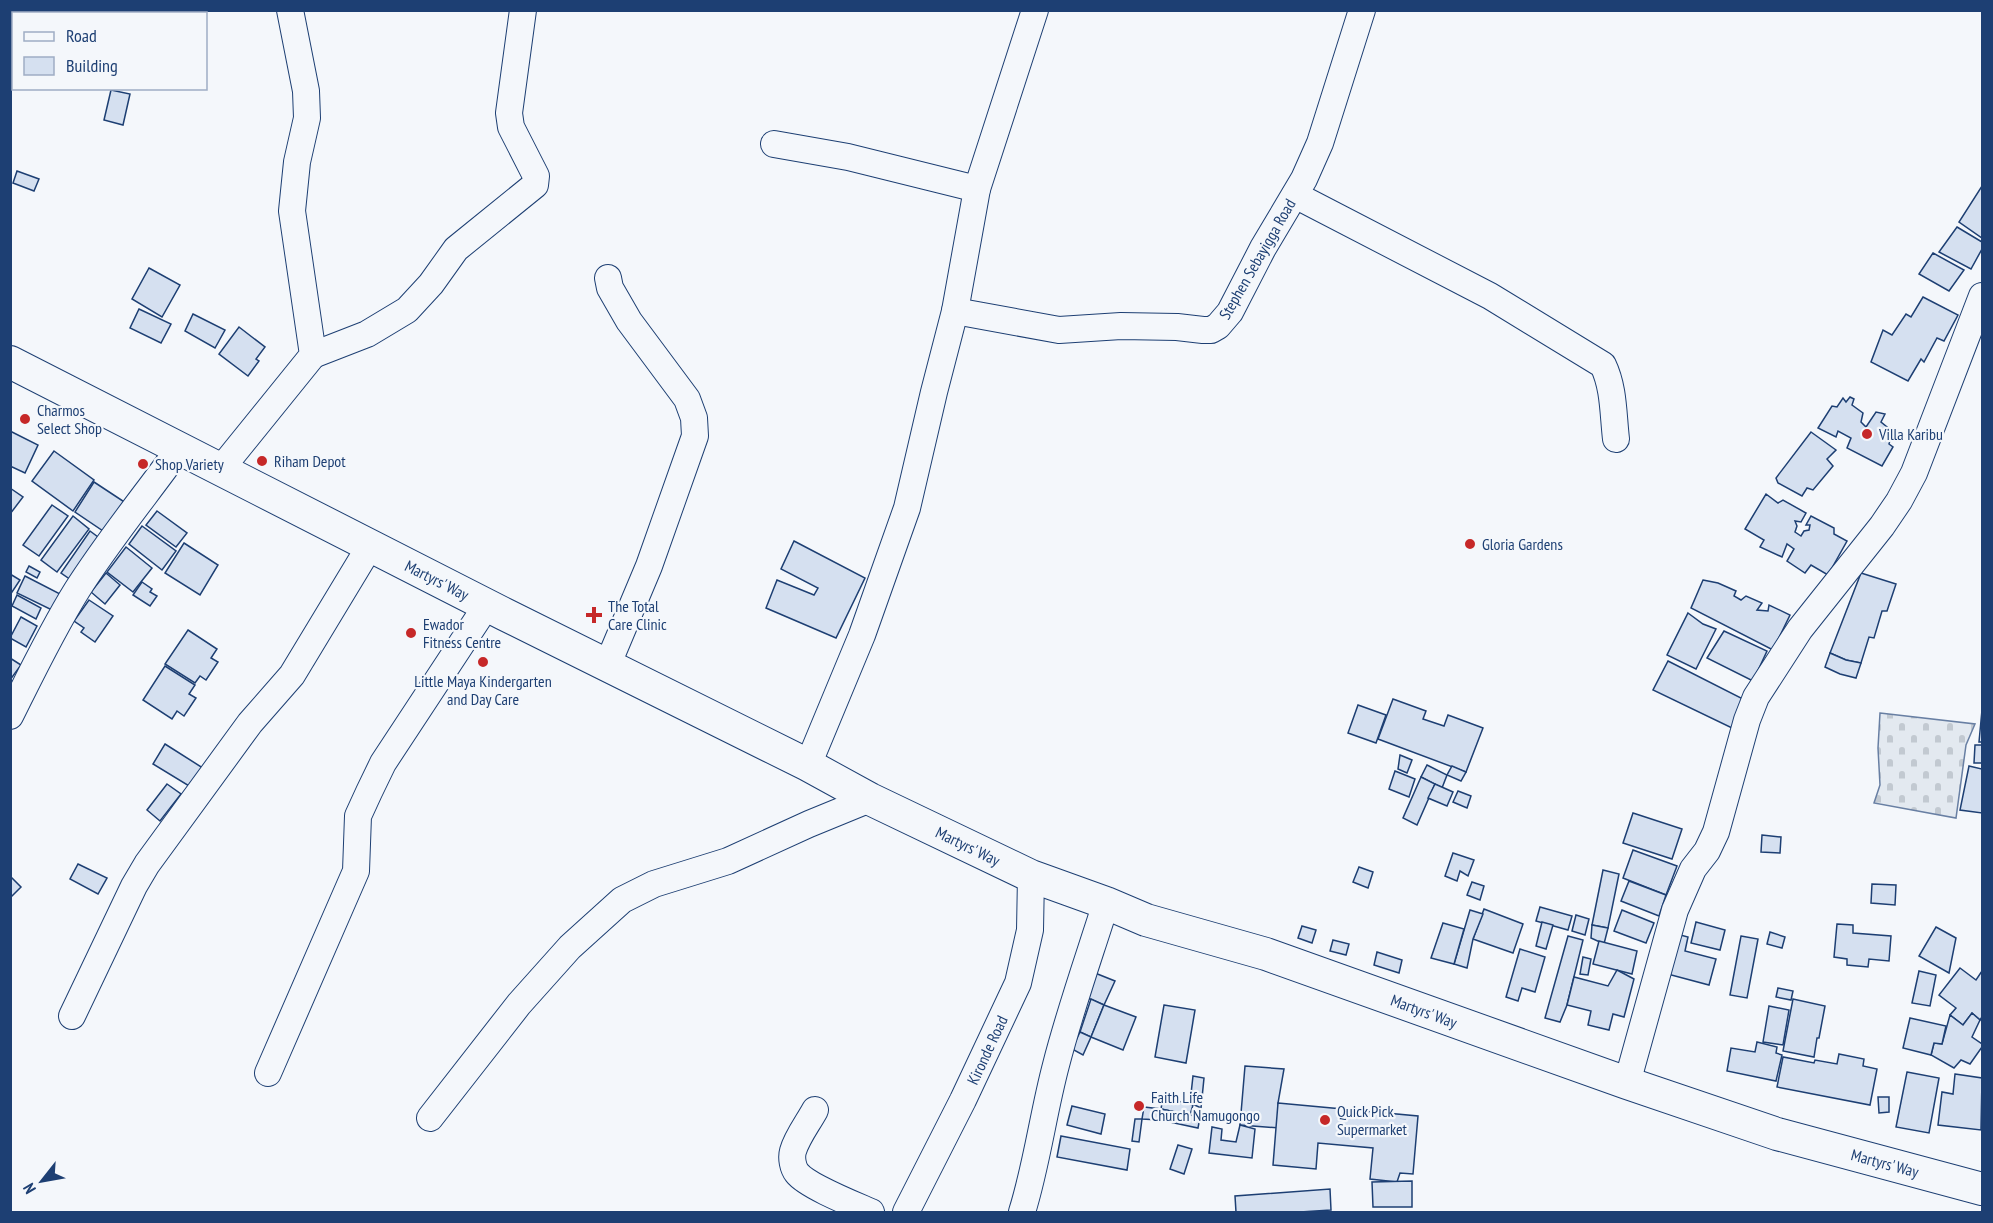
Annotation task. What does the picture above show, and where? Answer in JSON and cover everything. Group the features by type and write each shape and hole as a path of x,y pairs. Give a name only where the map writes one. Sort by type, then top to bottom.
{"main road":[{"name":"Martyrs' Way","path":"10,362 607,666 808,765 870,799 1031,876 1146,920 1266,954 1627,1083 1778,1134 1983,1189"}],"street":[{"path":"290,10 306,91 307,118 297,162 292,210 314,355"},
{"path":"220,470 314,355 367,334 408,310 431,284 456,249 535,185 536,176 511,127 509,113 523,10"},
{"path":"808,765 862,635 907,508 955,311 977,189 1035,10"},
{"name":"Stephen Sebayigga Road","path":"955,311 1059,330 1121,326 1210,330 1218,326 1230,312 1263,248 1295,195 1320,143 1362,10"},
{"path":"774,144 848,157 977,189"},
{"path":"1295,195 1490,296 1603,365 1612,389 1616,439"},
{"path":"607,666 649,566 695,436 694,418 687,399 629,321 610,288 608,278"},
{"path":"1627,1083 1675,910 1694,869 1707,851 1716,832 1747,720 1756,697 1800,629 1882,526 1899,501 1914,473 1983,296"},
{"path":"10,716 75,592 179,449"},
{"path":"72,1016 134,886 147,864 250,723 292,675 370,546"},
{"path":"268,1073 356,871 358,816 369,792 383,763 487,605"},
{"path":"430,1118 519,1004 570,947 622,900 654,884 728,861 870,799"},
{"name":"Kironde Road","path":"906,1212 963,1100 1018,983 1030,930 1031,876"},
{"path":"1022,1212 1032,1183 1055,1067 1067,1022 1106,903"},
{"path":"815,1110 793,1150 793,1164 796,1172 812,1184 871,1212"}],"green space":[{"path":"1880,713 1975,724 1966,745 1956,818 1874,803 1880,785 1878,748"}],"building":[{"path":"111,90 130,94 123,125 104,120"},
{"path":"17,171 39,179 34,191 13,183"},
{"path":"1982,186 1982,238 1959,222"},
{"path":"1957,227 1982,242 1982,249 1971,269 1939,252"},
{"path":"1933,253 1964,270 1949,291 1919,274"},
{"path":"149,268 180,285 162,317 132,299"},
{"path":"1923,297 1958,315 1944,341 1937,338 1924,362 1921,359 1908,381 1871,362 1883,330 1892,335 1906,314 1911,317"},
{"path":"139,309 171,324 161,343 130,328"},
{"path":"193,314 225,330 215,348 185,331"},
{"path":"239,327 265,347 256,359 259,361 248,376 219,354"},
{"name":"Villa Karibu","path":"1850,397 1854,399 1852,405 1863,413 1861,422 1866,427 1876,412 1885,414 1881,422 1892,431 1889,444 1893,447 1882,466 1847,448 1851,438 1838,431 1836,437 1818,428 1832,406 1837,407 1843,398 1846,402"},
{"path":"10,431 38,445 25,473 10,466"},
{"path":"1811,432 1836,450 1827,459 1833,466 1813,490 1807,488 1802,496 1778,483 1776,478"},
{"path":"54,451 94,480 73,511 32,481"},
{"path":"94,482 132,507 112,537 75,512"},
{"path":"10,488 23,497 10,514"},
{"path":"1766,494 1778,503 1783,500 1806,513 1801,522 1795,521 1797,526 1795,532 1801,536 1804,531 1809,530 1810,525 1806,525 1811,516 1834,528 1834,534 1847,541 1828,575 1811,565 1805,573 1787,561 1794,549 1787,544 1782,557 1760,547 1764,540 1745,529"},
{"path":"52,505 68,516 39,556 23,545"},
{"path":"157,511 187,533 176,547 146,525"},
{"path":"73,516 89,529 57,572 41,560"},
{"path":"142,526 176,551 162,570 129,544"},
{"path":"90,531 106,543 77,584 61,573"},
{"path":"794,541 865,578 836,638 766,608 777,580 814,595 818,588 781,569"},
{"path":"184,543 218,565 200,595 165,573"},
{"path":"126,547 152,568 133,592 107,572"},
{"path":"29,566 40,572 37,578 26,572"},
{"path":"106,573 120,585 105,604 91,592"},
{"path":"1861,573 1896,584 1887,611 1882,611 1874,638 1869,637 1861,663 1830,653"},
{"path":"10,574 20,580 10,595"},
{"path":"25,576 64,596 56,612 17,593"},
{"path":"1703,580 1718,583 1736,591 1734,596 1741,600 1746,596 1762,603 1757,610 1768,611 1769,605 1790,615 1773,650 1691,608"},
{"path":"142,582 152,589 150,592 157,596 150,606 133,595"},
{"path":"17,595 41,608 36,619 12,606"},
{"path":"89,600 113,616 95,642 81,632 84,628 74,621"},
{"path":"1688,613 1703,624 1716,629 1696,669 1667,655"},
{"path":"21,617 37,626 26,647 10,638"},
{"path":"188,630 217,649 211,658 218,662 206,680 200,676 195,683 165,664"},
{"path":"1724,631 1767,651 1753,681 1707,658"},
{"path":"1830,653 1861,663 1856,678 1825,667"},
{"path":"10,658 21,665 10,680"},
{"path":"1668,661 1745,700 1732,728 1653,690"},
{"path":"165,666 195,685 189,694 196,698 184,716 177,711 172,719 143,700"},
{"path":"1393,699 1426,711 1423,719 1444,726 1448,715 1483,728 1466,772 1378,739"},
{"path":"1358,705 1386,715 1376,743 1348,733"},
{"path":"1982,710 1982,742 1979,742"},
{"path":"165,744 206,770 194,789 153,764"},
{"path":"1975,745 1982,745 1982,763 1974,763"},
{"path":"1400,755 1412,760 1407,773 1398,769"},
{"path":"1427,765 1447,775 1442,788 1421,777"},
{"path":"1452,766 1466,772 1461,781 1447,775"},
{"path":"1969,766 1982,769 1982,813 1960,810"},
{"path":"1395,771 1415,779 1409,797 1389,789"},
{"path":"1421,777 1435,784 1417,825 1403,818"},
{"path":"167,784 181,794 160,821 147,810"},
{"path":"1435,784 1453,792 1447,806 1428,798"},
{"path":"1458,791 1471,796 1467,808 1453,802"},
{"path":"1633,813 1682,829 1672,859 1623,843"},
{"path":"1762,835 1781,837 1780,853 1761,852"},
{"path":"1633,850 1677,866 1666,895 1623,878"},
{"path":"1453,853 1474,860 1468,876 1460,871 1457,881 1445,876"},
{"path":"78,864 107,878 98,894 70,879"},
{"path":"1359,867 1373,872 1368,888 1353,882"},
{"path":"1603,870 1619,874 1608,928 1592,925"},
{"path":"10,876 21,887 10,898"},
{"path":"1629,881 1666,895 1659,916 1621,901"},
{"path":"1472,882 1484,886 1480,900 1467,895"},
{"path":"1872,884 1896,885 1895,905 1871,903"},
{"path":"1540,907 1572,916 1568,930 1536,921"},
{"path":"1484,909 1523,924 1513,953 1473,939"},
{"path":"1470,910 1483,914 1473,939 1467,968 1454,964"},
{"path":"1622,910 1654,923 1646,943 1614,931"},
{"path":"1576,915 1589,919 1585,935 1572,931"},
{"path":"1542,922 1553,925 1546,949 1536,946"},
{"path":"1696,922 1725,930 1720,950 1691,943"},
{"path":"1443,923 1464,929 1454,964 1431,958"},
{"path":"1837,924 1853,925 1853,933 1891,936 1889,961 1869,959 1868,967 1847,965 1847,959 1834,957"},
{"path":"1592,925 1608,928 1604,944 1591,938"},
{"path":"1302,926 1316,930 1312,943 1298,938"},
{"path":"1936,927 1956,938 1949,973 1919,956"},
{"path":"1669,932 1688,937 1685,951 1716,959 1709,985 1660,972"},
{"path":"1770,932 1785,937 1782,948 1767,944"},
{"path":"1568,936 1583,940 1567,1005 1560,1022 1545,1018"},
{"path":"1741,936 1758,939 1747,998 1730,995"},
{"path":"1333,940 1349,944 1346,955 1330,951"},
{"path":"1599,941 1637,951 1632,974 1593,964"},
{"path":"1520,949 1545,957 1535,992 1522,988 1518,1001 1506,997"},
{"path":"1377,952 1402,960 1399,973 1374,965"},
{"path":"1583,957 1591,959 1588,975 1580,974"},
{"path":"1960,968 1976,980 1982,971 1982,1017 1980,1020 1972,1013 1963,1025 1950,1015 1956,1008 1939,995"},
{"path":"1617,970 1634,979 1624,1017 1613,1014 1609,1030 1588,1025 1591,1011 1567,1005 1574,977 1608,986"},
{"path":"1919,971 1936,975 1930,1006 1912,1003"},
{"path":"1095,973 1115,981 1104,1005 1085,997"},
{"path":"1778,988 1793,991 1791,1000 1776,997"},
{"path":"1091,999 1104,1005 1091,1037 1080,1032"},
{"path":"1793,999 1825,1006 1814,1057 1783,1051"},
{"path":"1104,1005 1136,1017 1123,1050 1091,1037"},
{"path":"1164,1005 1195,1010 1186,1063 1155,1057"},
{"path":"1769,1006 1789,1010 1783,1045 1763,1042"},
{"path":"1972,1013 1980,1020 1972,1037 1982,1044 1982,1047 1970,1064 1961,1060 1954,1068 1931,1055 1934,1043 1942,1044 1950,1015 1963,1025"},
{"path":"1910,1018 1946,1026 1942,1044 1934,1043 1931,1055 1903,1048"},
{"path":"1080,1032 1091,1037 1083,1055 1072,1049"},
{"path":"1757,1042 1777,1047 1776,1053 1782,1055 1776,1081 1727,1071 1731,1048 1755,1052"},
{"path":"1839,1054 1864,1059 1863,1066 1877,1069 1870,1105 1777,1087 1783,1057 1814,1063 1815,1060 1837,1064"},
{"path":"1245,1066 1284,1069 1278,1103 1280,1128 1240,1125"},
{"path":"1907,1072 1939,1078 1929,1133 1896,1127"},
{"path":"1955,1074 1982,1078 1981,1130 1938,1125 1942,1092 1953,1094"},
{"path":"1193,1076 1204,1078 1201,1108 1190,1103"},
{"path":"1163,1097 1193,1105 1190,1115 1161,1109"},
{"path":"1878,1097 1889,1097 1889,1112 1879,1113"},
{"path":"1278,1103 1418,1116 1413,1174 1400,1173 1397,1182 1370,1179 1373,1148 1318,1143 1316,1169 1273,1165"},
{"path":"1072,1106 1105,1114 1101,1134 1067,1125"},
{"path":"1144,1107 1161,1109 1160,1120 1142,1119"},
{"path":"1161,1109 1200,1117 1198,1128 1160,1120"},
{"path":"1135,1119 1142,1119 1139,1142 1132,1141"},
{"path":"1240,1125 1255,1129 1252,1158 1209,1153 1212,1127 1222,1129 1221,1140 1236,1142"},
{"path":"1061,1136 1130,1149 1127,1170 1057,1157"},
{"path":"1178,1145 1192,1149 1184,1174 1170,1169"},
{"path":"1412,1181 1412,1207 1373,1207 1372,1182"},
{"path":"1330,1189 1331,1210 1236,1212 1235,1196"}],"place":[{"name":"Charmos Select Shop","path":"25,419"},
{"name":"Villa Karibu","path":"1867,434"},
{"name":"Riham Depot","path":"262,461"},
{"name":"Shop Variety","path":"143,464"},
{"name":"Gloria Gardens","path":"1470,544"},
{"name":"The Total Care Clinic","path":"594,615"},
{"name":"Ewador Fitness Centre","path":"411,633"},
{"name":"Little Maya Kindergarten and Day Care","path":"483,662"},
{"name":"Faith Life Church Namugongo","path":"1139,1106"},
{"name":"Quick Pick Supermarket","path":"1325,1120"}]}
